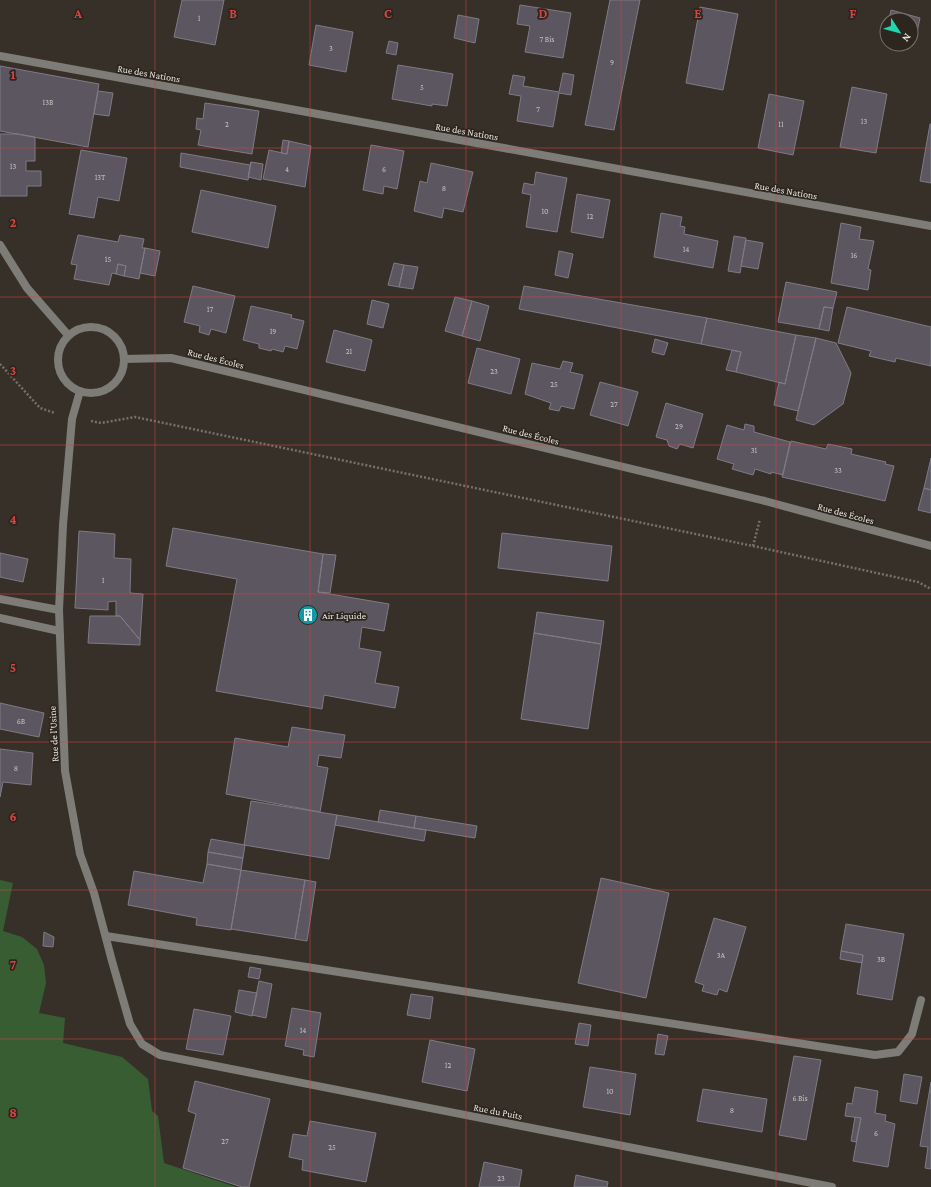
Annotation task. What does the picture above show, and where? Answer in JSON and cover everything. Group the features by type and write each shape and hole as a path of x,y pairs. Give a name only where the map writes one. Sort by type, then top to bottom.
{"street":[{"name":"Rue des Nations","path":"0,56 931,226"},
{"path":"0,246 27,288 68,335"},
{"path":"91,326 104,329 114,336 122,346 124,359 123,369 118,379 111,386 96,392 80,392 71,387 59,370 59,350 68,335 79,328 91,326"},
{"name":"Rue des Écoles","path":"124,359 172,358 765,501 931,546"},
{"name":"Rue de l'Usine","path":"80,392 72,419 63,525 59,610 65,771 80,854 94,893 130,1024 142,1044 160,1055"},
{"path":"0,599 59,610"},
{"path":"0,618 59,631"},
{"path":"106,936 875,1055 898,1052 912,1034 921,1000"},
{"name":"Rue du Puits","path":"160,1055 832,1187"}],"path":[{"path":"0,364 40,408 72,419 101,423 135,417 753,546 918,582 931,588"},
{"path":"753,546 765,501"}],"green space":[{"path":"0,880 13,883 3,931 22,937 37,949 44,965 46,983 39,1013 65,1018 63,1043 122,1057 148,1079 152,1111 158,1116 164,1163 236,1187 0,1187"}],"building":[{"path":"182,0 224,0 215,45 174,37"},
{"path":"610,0 640,0 614,130 585,125"},
{"path":"520,5 571,13 563,58 525,52 530,26 517,24"},
{"path":"700,7 738,14 723,90 686,83"},
{"path":"458,15 479,19 475,43 454,38"},
{"path":"316,25 353,32 346,72 309,65"},
{"path":"389,41 398,43 396,55 386,53"},
{"path":"398,65 453,74 447,106 432,104 432,106 392,99"},
{"path":"0,66 99,84 88,147 0,131"},
{"path":"563,73 574,75 571,95 559,93 553,127 517,121 521,96 509,94 513,75 525,77 523,86 559,92"},
{"path":"852,87 887,94 876,153 840,147"},
{"path":"98,91 113,93 109,116 94,114"},
{"path":"769,94 804,101 793,155 758,148"},
{"path":"205,103 259,111 252,154 198,145 201,130 196,129 197,118 203,119"},
{"path":"931,124 931,183 920,181"},
{"path":"0,134 18,134 35,137 35,161 26,161 26,171 41,171 41,186 27,186 27,196 0,196"},
{"path":"283,140 289,141 287,154 281,153"},
{"path":"289,141 311,146 305,187 263,179 269,150 287,154"},
{"path":"371,145 404,151 397,189 384,186 383,194 363,190"},
{"path":"81,150 127,158 119,201 98,197 94,218 69,214"},
{"path":"181,153 250,165 251,162 248,180 180,167"},
{"path":"251,162 263,164 261,180 248,177"},
{"path":"431,163 473,172 463,212 444,208 442,218 414,211 420,181 427,183"},
{"path":"536,172 567,178 557,232 526,227 531,195 522,193 524,183 534,185"},
{"path":"201,190 276,206 268,248 192,232"},
{"path":"577,194 610,200 603,238 571,232"},
{"path":"661,213 682,217 680,226 685,227 684,234 718,241 713,268 654,257"},
{"path":"841,223 861,227 859,239 874,241 868,269 871,270 868,290 831,283"},
{"path":"78,235 118,242 120,235 144,239 142,248 145,248 139,279 124,276 126,266 118,264 116,274 112,273 109,285 74,279 77,265 71,264"},
{"path":"734,236 746,238 740,273 728,271"},
{"path":"746,240 763,243 758,269 741,266"},
{"path":"145,248 160,251 155,276 140,273"},
{"path":"559,251 573,254 568,278 555,275"},
{"path":"394,263 404,265 399,287 388,285"},
{"path":"118,264 126,266 124,276 116,274"},
{"path":"404,265 418,267 413,289 399,287"},
{"path":"786,282 837,292 833,308 824,307 819,329 778,322"},
{"path":"193,286 235,296 226,333 211,329 209,335 199,332 200,326 184,322"},
{"path":"524,286 707,318 701,344 519,309"},
{"path":"455,297 472,301 462,336 445,331"},
{"path":"372,300 389,304 383,328 367,324"},
{"path":"472,301 489,306 480,341 462,336"},
{"path":"251,306 292,315 291,318 304,321 297,349 285,346 283,352 272,349 271,351 259,348 259,344 243,340"},
{"path":"824,307 833,308 829,331 819,329"},
{"path":"847,307 931,327 931,366 896,358 895,362 869,356 871,351 838,343"},
{"path":"707,318 796,335 785,384 736,372 741,352 701,344"},
{"path":"334,330 372,340 365,371 326,362"},
{"path":"796,335 816,338 798,411 774,405 779,382 785,384"},
{"path":"816,338 836,343 851,373 843,404 814,425 796,420"},
{"path":"655,339 668,343 664,355 652,352"},
{"path":"477,348 520,359 511,394 468,383"},
{"path":"732,350 741,352 736,372 726,370"},
{"path":"563,361 573,363 570,372 583,375 574,409 561,406 559,411 549,409 551,403 525,394 532,363 560,369"},
{"path":"600,382 638,392 628,426 590,415"},
{"path":"666,403 703,414 693,448 680,444 677,449 669,446 667,440 656,437"},
{"path":"745,424 754,426 754,432 790,442 783,475 771,472 771,474 755,469 753,475 732,469 734,464 717,459 727,425 744,430"},
{"path":"791,441 826,449 828,444 852,449 851,454 886,462 885,464 894,466 885,501 782,477"},
{"path":"931,458 931,490 924,488"},
{"path":"924,488 931,490 931,513 918,510"},
{"name":"Air Liquide","path":"173,528 323,554 318,592 389,604 384,631 362,627 359,648 381,652 375,683 399,687 395,708 324,695 322,709 216,691 237,579 166,566"},
{"path":"79,531 115,534 114,558 131,559 130,593 143,594 140,640 120,616 116,616 116,601 108,602 108,610 75,608"},
{"path":"502,533 612,546 608,581 498,568"},
{"path":"0,553 28,559 23,582 0,577"},
{"path":"323,554 336,555 330,593 318,592"},
{"path":"537,612 604,621 601,644 534,633"},
{"path":"90,616 120,616 140,640 140,645 88,643"},
{"path":"534,633 601,644 588,729 521,719"},
{"path":"0,703 44,713 39,737 0,729"},
{"path":"292,727 345,735 341,758 319,755 317,766 328,768 320,812 226,794 235,738 288,747"},
{"path":"0,749 33,753 31,785 3,782 0,797"},
{"path":"251,801 337,815 329,859 244,845"},
{"path":"380,810 416,816 414,828 378,822"},
{"path":"337,815 426,830 424,841 335,825"},
{"path":"416,816 477,826 475,838 414,828"},
{"path":"211,839 245,845 243,858 208,852"},
{"path":"208,852 243,858 241,870 207,864"},
{"path":"207,864 241,870 231,930 196,925 197,918 128,905 134,871 203,883"},
{"path":"241,870 305,880 295,939 231,929"},
{"path":"601,878 669,893 646,998 578,983"},
{"path":"305,880 316,882 307,941 295,939"},
{"path":"714,918 746,927 727,992 719,989 717,995 702,991 704,985 695,982"},
{"path":"846,924 904,934 892,1000 857,994 863,955 841,951"},
{"path":"44,932 54,937 53,947 43,946"},
{"path":"841,951 863,955 862,963 840,959"},
{"path":"250,967 261,969 259,979 248,977"},
{"path":"259,981 272,984 266,1018 252,1015"},
{"path":"239,990 257,993 252,1016 235,1012"},
{"path":"411,994 433,997 430,1019 407,1015"},
{"path":"292,1008 321,1013 314,1057 303,1055 304,1050 285,1046"},
{"path":"194,1009 231,1016 223,1055 186,1049"},
{"path":"579,1023 591,1025 588,1046 575,1044"},
{"path":"658,1034 668,1036 664,1055 655,1054"},
{"path":"430,1040 475,1049 467,1091 422,1082"},
{"path":"794,1056 821,1060 806,1140 779,1135"},
{"path":"590,1067 636,1074 630,1115 583,1107"},
{"path":"904,1074 922,1077 917,1104 900,1101"},
{"path":"195,1081 270,1099 249,1187 242,1187 183,1168 196,1114 188,1111"},
{"path":"931,1082 931,1169 925,1168 928,1147 920,1146"},
{"path":"855,1087 878,1091 875,1113 886,1115 885,1121 895,1124 888,1167 853,1161 861,1118 845,1116 847,1103 852,1104"},
{"path":"703,1089 767,1099 762,1132 697,1121"},
{"path":"855,1117 861,1118 856,1142 851,1141"},
{"path":"310,1121 376,1133 366,1182 302,1170 303,1160 289,1157 293,1134 307,1136"},
{"path":"484,1162 522,1170 519,1187 479,1187"},
{"path":"576,1175 608,1182 607,1187 574,1187"}],"place":[{"name":"Air Liquide","path":"308,615"}]}
